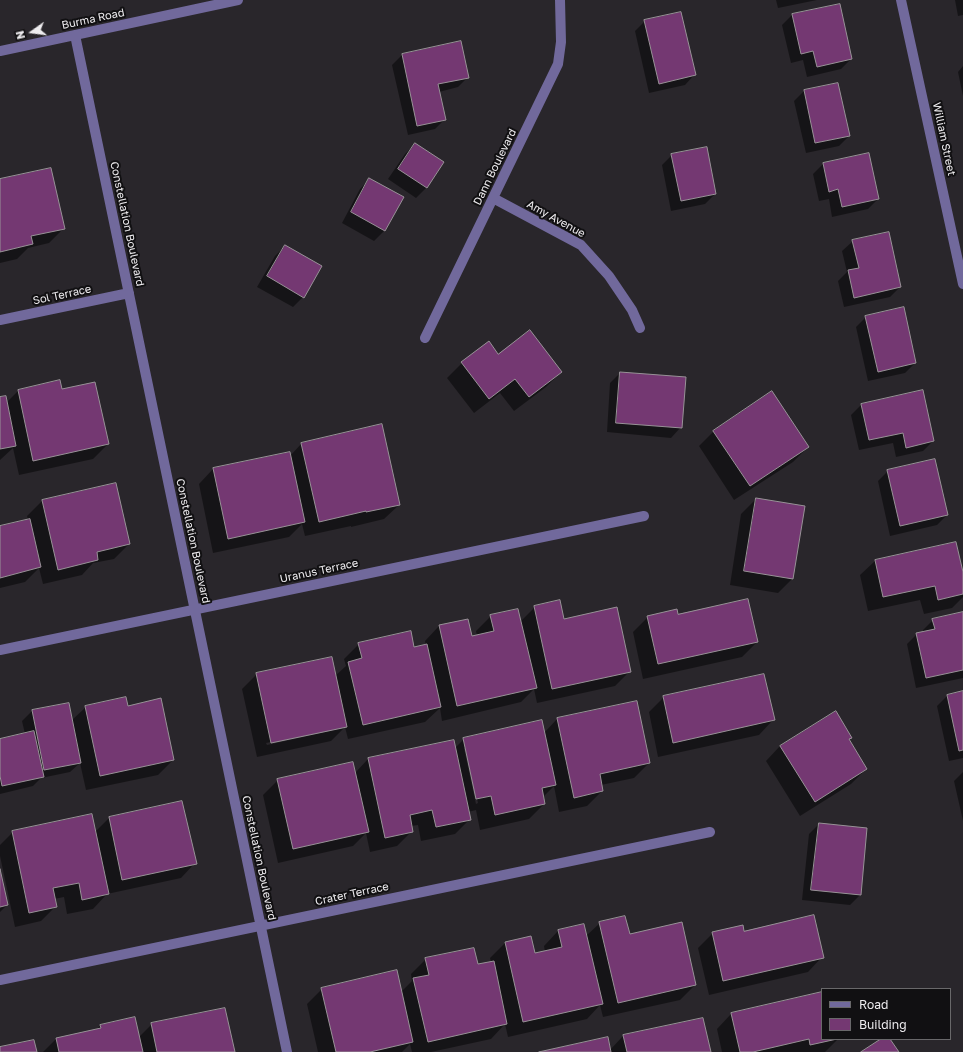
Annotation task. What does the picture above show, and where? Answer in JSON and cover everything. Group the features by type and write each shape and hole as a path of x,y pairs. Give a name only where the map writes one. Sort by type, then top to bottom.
{"street":[{"name":"Burma Road","path":"0,51 238,0"},
{"name":"Dann Boulevard","path":"425,338 558,64 562,42 560,0"},
{"name":"William Street","path":"902,0 963,284"},
{"name":"Constellation Boulevard","path":"75,35 287,1052"},
{"name":"Amy Avenue","path":"492,198 581,245 609,276 632,310 640,328"},
{"name":"Sol Terrace","path":"0,320 129,293"},
{"name":"Uranus Terrace","path":"0,650 644,516"},
{"name":"Crater Terrace","path":"0,980 710,832"}],"building":[{"path":"840,4 852,59 817,67 813,51 801,54 792,14"},
{"path":"681,12 696,75 659,84 644,20"},
{"path":"461,41 469,78 438,84 446,120 417,126 402,54"},
{"path":"838,83 850,136 815,143 804,90"},
{"path":"415,143 444,162 427,188 398,169"},
{"path":"707,147 716,194 681,201 671,154"},
{"path":"869,153 879,199 842,207 838,189 829,192 823,163"},
{"path":"51,168 65,229 31,236 33,244 0,252 0,179"},
{"path":"369,178 404,197 385,231 351,212"},
{"path":"889,232 901,287 854,298 848,270 859,268 852,240"},
{"path":"285,245 322,266 304,298 267,276"},
{"path":"904,307 916,363 878,372 865,316"},
{"path":"530,330 562,372 529,397 515,379 489,399 461,362 489,341 498,354"},
{"path":"620,372 686,377 682,428 616,423"},
{"path":"60,380 62,389 95,382 109,444 33,461 18,390"},
{"path":"923,390 934,441 906,448 903,433 869,440 861,404"},
{"path":"772,391 809,447 750,486 713,431"},
{"path":"6,396 16,446 0,449 0,397"},
{"path":"382,424 400,505 319,522 301,443"},
{"path":"290,452 305,522 228,539 213,468"},
{"path":"935,459 948,515 900,526 887,470"},
{"path":"116,483 130,544 97,552 98,560 58,570 42,500"},
{"path":"756,498 805,506 793,579 744,571"},
{"path":"30,519 41,567 0,578 0,526"},
{"path":"956,542 963,572 963,594 938,600 935,586 883,597 875,560"},
{"path":"748,599 758,642 658,664 647,616 677,609 678,614"},
{"path":"560,600 564,619 617,607 631,672 552,689 534,606"},
{"path":"518,609 537,688 457,706 439,625 468,619 472,636 494,631 490,615"},
{"path":"963,612 963,670 926,678 916,633 935,629 932,619"},
{"path":"411,631 414,647 427,644 441,707 363,725 348,662 362,658 358,643"},
{"path":"332,657 347,727 271,743 256,673"},
{"path":"764,674 775,720 673,743 663,696"},
{"path":"963,691 963,750 959,751 947,695"},
{"path":"126,697 128,706 161,698 174,760 100,776 85,706"},
{"path":"637,701 650,763 600,774 603,791 574,798 557,718"},
{"path":"69,703 81,763 44,770 32,710"},
{"path":"836,711 852,738 849,739 867,769 815,802 780,746"},
{"path":"542,720 556,785 542,788 545,804 495,815 491,796 476,799 463,738"},
{"path":"34,731 44,777 2,786 0,776 0,739"},
{"path":"454,740 471,820 436,827 432,810 410,815 413,832 385,838 368,758"},
{"path":"353,762 369,832 293,849 277,779"},
{"path":"182,801 197,864 122,880 109,817"},
{"path":"92,814 109,894 82,900 79,883 53,888 57,907 29,913 12,831"},
{"path":"819,823 867,828 861,895 811,890"},
{"path":"0,869 8,905 0,907"},
{"path":"814,915 824,958 723,981 712,932 743,925 744,931"},
{"path":"625,916 630,934 682,922 696,985 618,1003 599,922"},
{"path":"584,924 603,1004 523,1022 505,942 531,936 535,953 562,947 558,930"},
{"path":"474,948 478,964 494,961 507,1024 428,1042 413,978 429,975 425,958"},
{"path":"397,970 413,1042 370,1052 336,1052 321,988"},
{"path":"821,992 821,1040 832,1040 810,1045 809,1039 753,1052 740,1052 731,1013"},
{"path":"225,1008 235,1052 157,1052 151,1023"},
{"path":"135,1017 143,1052 59,1052 56,1038 101,1028 100,1025"},
{"path":"703,1018 711,1052 627,1052 623,1035"},
{"path":"608,1037 611,1052 539,1052"},
{"path":"34,1040 37,1052 0,1052 0,1047"},
{"path":"879,1040 891,1040 899,1052 861,1052"}]}
